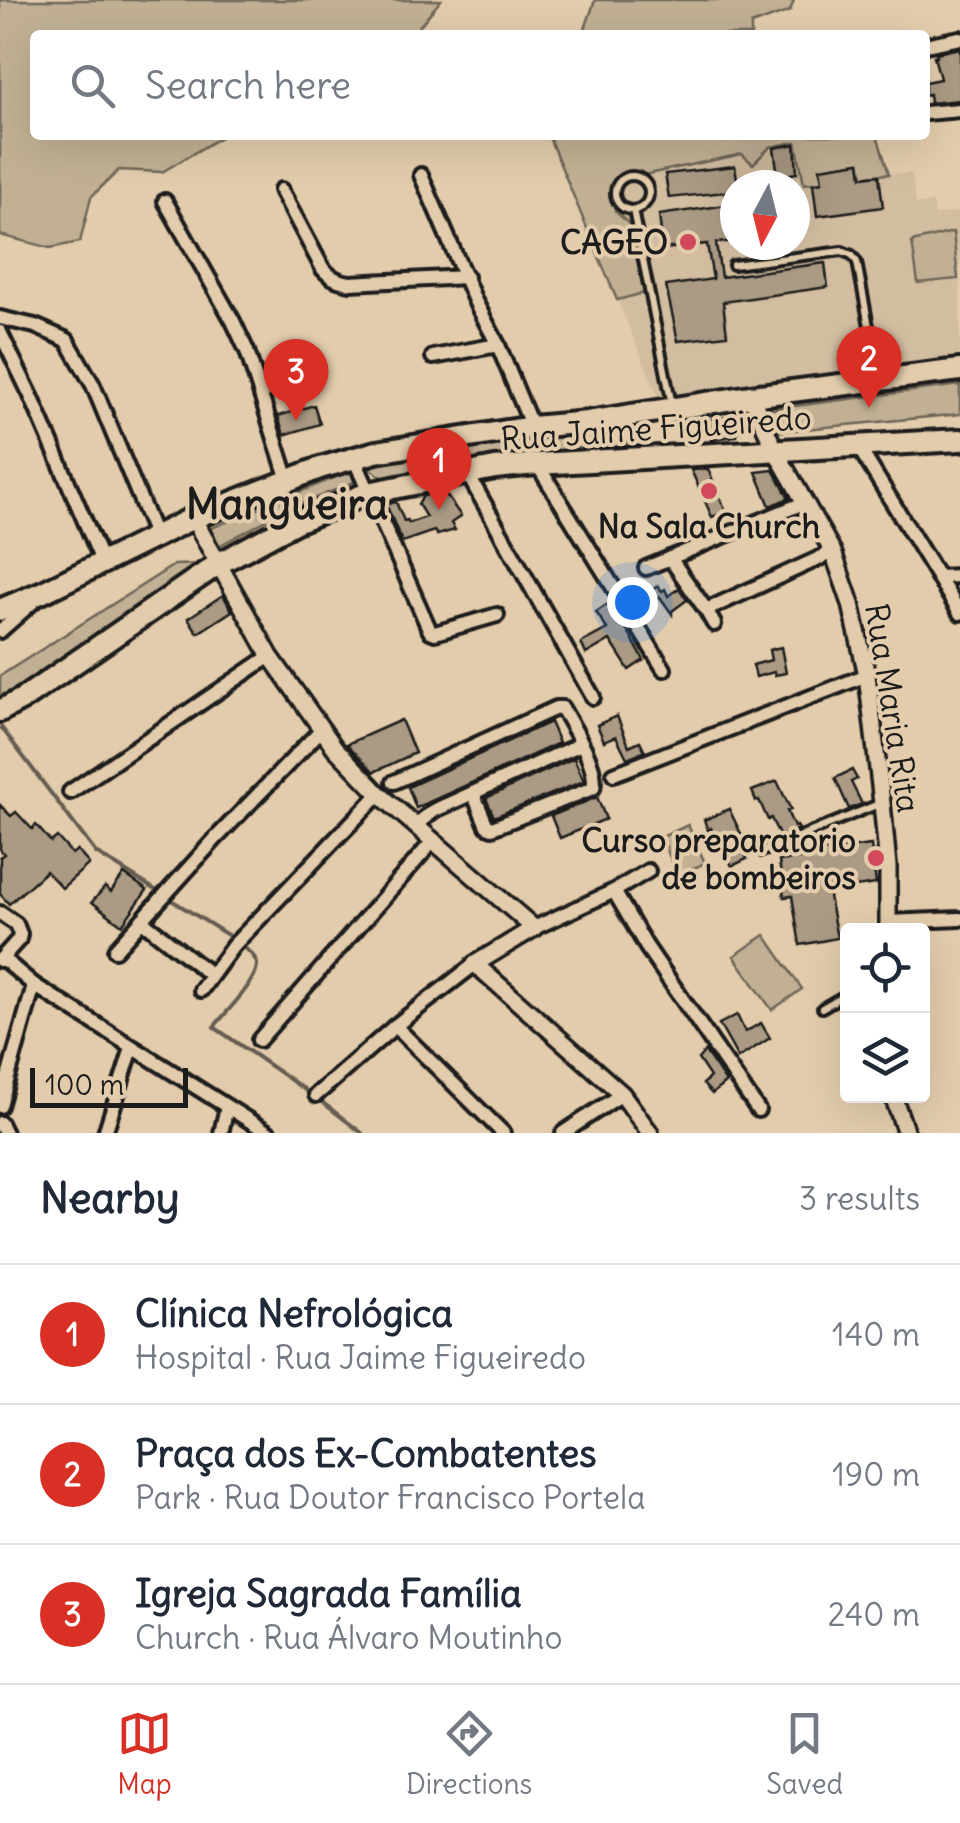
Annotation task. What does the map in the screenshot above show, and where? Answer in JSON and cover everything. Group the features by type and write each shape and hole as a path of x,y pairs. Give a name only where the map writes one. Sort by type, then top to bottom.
{"main road":[{"path":"0,610 193,518 288,480 376,452 751,396 960,370"},
{"name":"Rua Jaime Figueiredo","path":"0,711 218,564 296,522 368,493 537,464 960,440"}],"street":[{"path":"930,44 960,38"},
{"path":"930,111 960,110"},
{"path":"420,175 532,427"},
{"path":"281,190 323,269 339,281 350,284 466,277"},
{"path":"165,201 233,320 288,480"},
{"path":"0,318 35,326 67,340 92,385 155,535"},
{"path":"0,332 102,561"},
{"path":"433,357 498,345"},
{"name":"Rua Maria Rita","path":"751,396 844,580 867,675 888,866 888,923"},
{"path":"858,446 960,613"},
{"path":"354,458 430,631 435,633 497,615"},
{"path":"537,464 664,668"},
{"path":"467,473 593,697"},
{"path":"646,568 806,502"},
{"path":"193,518 270,656 320,730 379,794 534,928"},
{"path":"706,610 833,552"},
{"path":"670,558 714,624"},
{"path":"938,577 960,576"},
{"path":"0,631 42,592"},
{"path":"70,792 270,656"},
{"path":"614,774 867,675"},
{"path":"394,782 562,708 595,777 593,788 492,828 486,826 473,793"},
{"path":"115,950 320,730"},
{"path":"416,825 432,811 582,744"},
{"path":"202,990 238,941 379,794"},
{"path":"259,1040 434,840"},
{"path":"316,1094 475,964 534,928 648,871"},
{"path":"614,890 646,946 758,1110"},
{"path":"0,913 16,924 20,934 1,959 34,985 268,1133"},
{"path":"924,923 960,920"},
{"path":"142,921 212,975"},
{"path":"475,964 622,1094 650,1133"},
{"path":"0,1106 34,985"},
{"path":"395,1026 503,1133"},
{"path":"106,1133 132,1048"},
{"path":"563,1133 622,1094"},
{"path":"895,1103 906,1133"},
{"path":"220,1133 227,1107"},
{"path":"0,1122 5,1133"}],"lane":[{"path":"631,176 642,180 649,192 646,203 632,210 622,207 615,191 620,181 631,176"},
{"path":"632,210 673,409"},
{"path":"733,265 842,251 852,255 858,262 879,379"},
{"path":"762,852 882,803"},
{"path":"822,1008 840,998"}],"shaded area":[{"path":"0,0 441,0 416,30 30,30 30,140 216,140 162,172 119,170 91,197 80,242 50,248 0,235"},
{"path":"595,0 794,0 790,11 751,25 751,30 585,30"},
{"path":"550,140 879,140 889,174 912,173 916,204 933,202 935,215 960,211 960,358 888,366 884,362 865,364 861,369 658,396"},
{"path":"550,140 879,140 889,174 863,176 860,162 821,168 823,182 810,183 810,170 801,170 796,142 770,147 753,164 742,154 627,175 613,184 615,211 630,225 644,293 617,300"},
{"path":"953,232 958,279 918,283 912,242"},
{"path":"960,385 960,414 775,432 771,409"},
{"path":"619,426 630,450 386,480 362,463"},
{"path":"351,471 354,482 276,515 213,549 204,531"},
{"path":"205,564 0,698 0,676 174,565"},
{"path":"688,825 705,863 677,876 662,837"},
{"path":"765,935 802,989 772,1010 734,956"}],"building":[{"path":"960,48 960,100 930,103 930,81 940,79 936,53"},
{"path":"795,144 797,170 777,170 774,148"},
{"path":"860,162 862,177 879,175 883,207 817,216 813,184 822,182 820,168"},
{"path":"735,166 736,170 720,170 720,193 669,198 665,174"},
{"path":"720,206 720,243 716,243 721,277 825,263 828,287 723,302 727,335 678,341 666,286 713,279 707,244 663,249 659,215"},
{"path":"314,405 320,424 284,435 278,416"},
{"path":"737,416 737,436 711,439 709,419"},
{"name":"Na Sala Church","path":"708,469 726,512 712,517 691,470"},
{"path":"773,470 789,498 770,506 756,472"},
{"path":"444,492 461,516 451,523 455,530 437,535 434,531 402,542 386,504 396,502 404,521 409,523 426,517 418,504 423,496"},
{"path":"658,586 668,596 679,588 687,600 672,614 660,597 648,604 643,595"},
{"path":"223,595 232,611 198,633 188,618"},
{"path":"611,602 644,660 629,670 610,640 586,654 581,643 607,629 596,612"},
{"path":"781,647 786,673 756,677 753,665 771,660 769,650"},
{"path":"617,716 629,746 640,741 645,751 627,758 616,736 604,741 597,725"},
{"path":"401,720 415,753 374,772 347,744"},
{"path":"550,722 559,743 416,808 408,787"},
{"path":"574,758 584,781 494,817 486,798"},
{"path":"852,770 857,779 851,782 862,804 849,809 835,778"},
{"path":"777,781 791,810 787,811 794,827 799,829 775,839 779,835 771,818 768,820 752,791"},
{"path":"597,797 606,819 560,838 551,816"},
{"path":"0,805 11,816 16,812 32,829 36,825 51,842 57,837 72,854 77,850 89,864 62,888 46,871 9,904 0,894 0,857 4,854 0,849"},
{"path":"729,809 743,838 739,840 747,859 732,866 704,820"},
{"path":"871,845 876,884 828,891 837,938 800,945 792,896 784,897 779,861"},
{"path":"124,874 147,890 122,925 92,902 105,887 111,892"},
{"path":"737,1015 745,1032 761,1023 770,1038 738,1058 719,1024"},
{"path":"705,1051 726,1082 712,1094 703,1084 710,1077 698,1059"}],"waterway":[{"path":"1,727 96,853 234,939"},
{"path":"241,945 255,958 256,971 214,1027 311,1094"},
{"path":"318,1099 362,1133"}],"place":[{"name":"CAGEO","path":"688,242"},
{"name":"Praça dos Ex-Combatentes","path":"869,408"},
{"name":"Igreja Sagrada Família","path":"296,421"},
{"name":"Na Sala Church","path":"709,491"},
{"name":"Clínica Nefrológica","path":"439,510"},
{"name":"Curso preparatorio de bombeiros","path":"876,858"}],"district":[{"name":"Mangueira","path":"287,504"}]}
